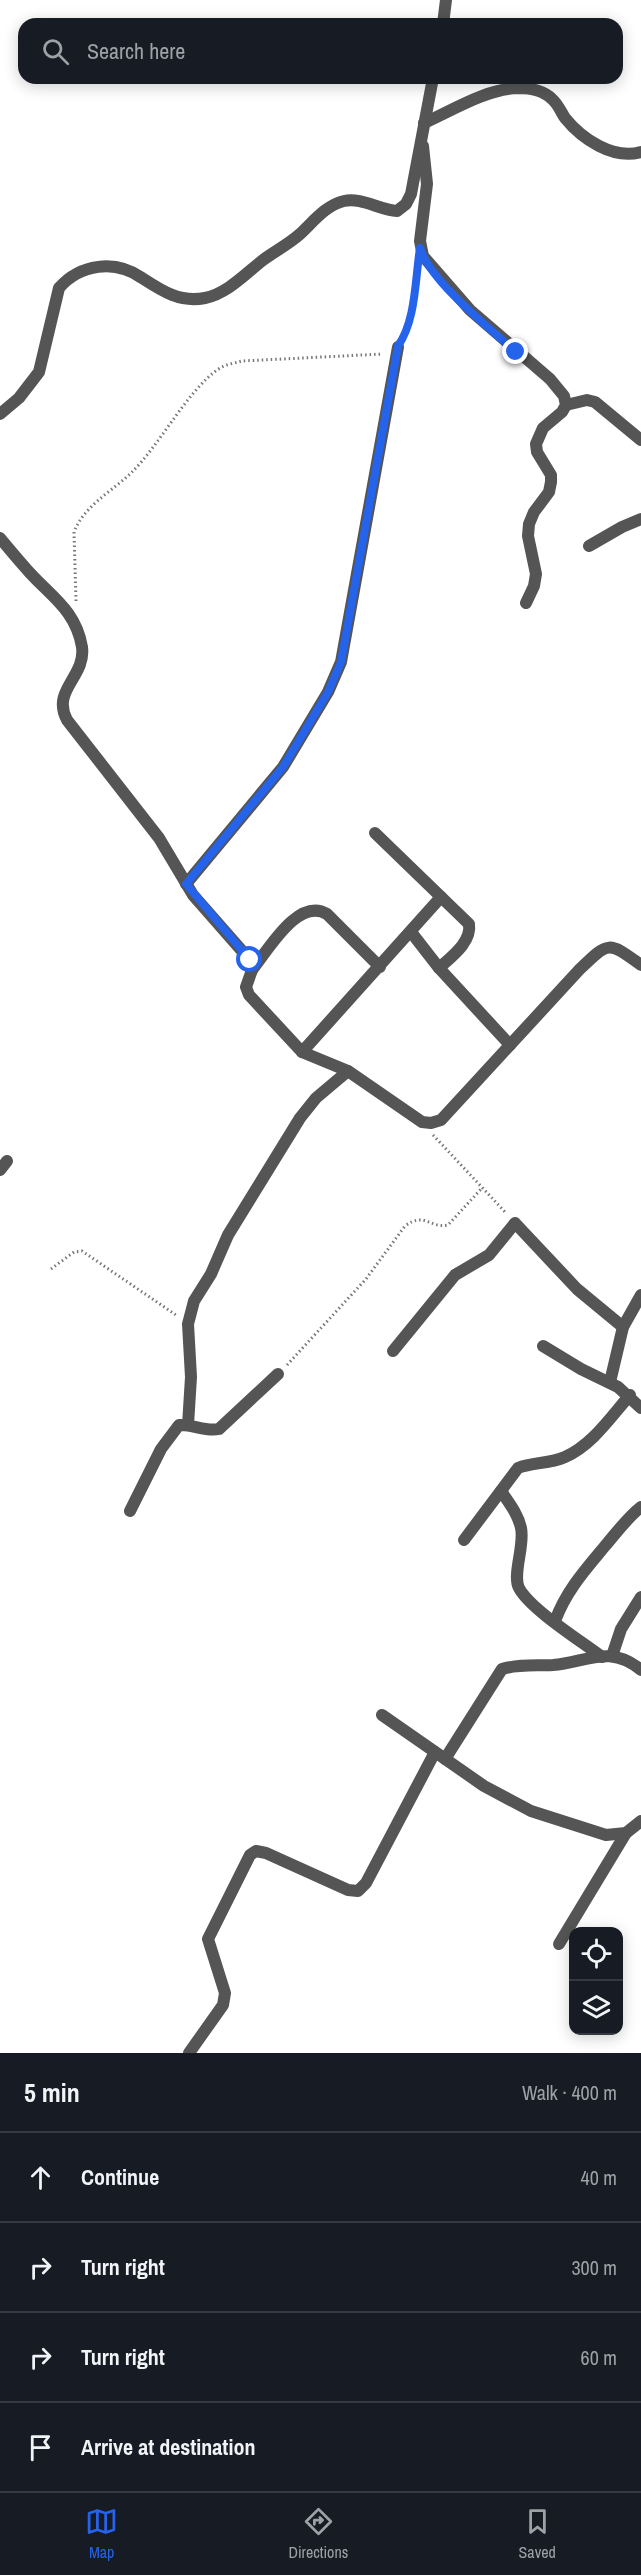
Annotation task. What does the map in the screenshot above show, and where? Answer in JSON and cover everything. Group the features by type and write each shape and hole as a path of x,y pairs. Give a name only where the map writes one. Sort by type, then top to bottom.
{"street":[{"path":"444,18 446,0"},
{"path":"0,414 19,398 39,372 59,288 67,279 80,272 106,266 132,272 164,293 179,298 194,299 222,292 298,235 330,207 343,201 353,200 384,210 397,211 406,204 411,194 432,84"},
{"path":"423,128 500,90 520,88 533,90 553,99 566,119 597,145 625,153 639,153"},
{"path":"423,128 427,184 420,248 432,269 470,310 550,379 564,396 566,405 562,412 543,428 536,444 537,452 551,475 552,482 549,492 534,512 529,524 528,536 536,574 534,586 526,603"},
{"path":"186,884 283,767 328,692 341,662 398,346"},
{"path":"566,405 587,400 595,402 641,440"},
{"path":"589,546 641,519"},
{"path":"0,538 32,576 53,594 72,619 79,636 82,660 62,699 62,710 159,838 186,884 250,960 252,970"},
{"path":"375,833 469,924 470,932 466,941 439,968"},
{"path":"302,1052 441,897"},
{"path":"380,967 327,914 319,909 310,910 295,917 252,970 246,987 249,995 302,1052 348,1071 422,1122 431,1123 441,1120 579,970 602,950 610,946 619,949 641,965"},
{"path":"411,932 439,968 510,1045"},
{"path":"188,1425 191,1377 188,1324 194,1301 211,1274 228,1234 300,1118 316,1098 348,1071"},
{"path":"393,1351 455,1275 489,1255 514,1223 577,1289 623,1327"},
{"path":"610,1382 623,1327 641,1295"},
{"path":"543,1346 581,1369 610,1382 630,1395 641,1408"},
{"path":"130,1511 171,1433 179,1425 210,1431 219,1429 278,1374"},
{"path":"464,1540 518,1468 563,1458 590,1441 630,1395"},
{"path":"501,1491 517,1515 522,1529 523,1544 517,1578 518,1587 555,1621 607,1656"},
{"path":"555,1621 561,1604 576,1581 641,1507"},
{"path":"607,1656 641,1597"},
{"path":"189,2053 224,2005 225,1993 208,1939 250,1855 256,1851 266,1853 348,1890 358,1891 366,1883 440,1756 502,1669 556,1665 607,1656 631,1662 641,1670"},
{"path":"382,1715 484,1786 531,1811 606,1835 626,1833"},
{"path":"559,1944 626,1833 641,1821"}],"path":[{"path":"76,605 74,532 77,523 84,513 136,467 197,390 220,368 242,361 382,355 398,346 406,335 410,318 420,248"},
{"path":"422,1122 514,1223"},
{"path":"278,1374 366,1279 405,1226 413,1220 422,1218 441,1226 448,1225 482,1188"},
{"path":"51,1269 74,1252 82,1251 188,1324"}],"route":[{"path":"250,960 201,905 186,884 283,767 328,692 341,662 398,346 406,335 410,318 420,248 432,269 457,297 516,352"}]}
